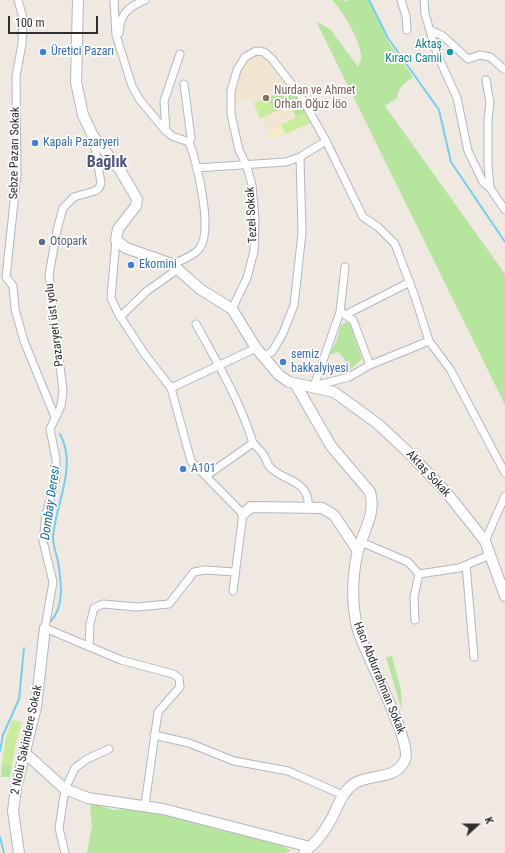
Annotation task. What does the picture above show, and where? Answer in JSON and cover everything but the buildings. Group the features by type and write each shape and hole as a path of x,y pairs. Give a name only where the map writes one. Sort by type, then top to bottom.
{"street":[{"name":"Sebze Pazarı Sokak","path":"18,0 23,18 22,44 16,76 17,174 6,277 13,286 15,309 24,341 55,417"},
{"path":"78,0 76,82 83,115 93,136 120,170 137,199 136,206 118,230 111,298 120,317 144,353 171,388 191,461 243,514"},
{"path":"114,0 116,10 114,20 119,43 135,91 150,113 166,131 172,136 189,142"},
{"path":"119,43 120,19 123,13 135,4 145,0"},
{"path":"401,0 406,16 408,30"},
{"path":"424,0 437,54 457,98 468,151 483,182 490,188 505,210"},
{"path":"430,30 443,36 468,60 480,55 490,57 505,70"},
{"name":"Tezel Sokak","path":"232,309 247,278 254,251 255,220 252,185 240,150 231,114 231,91 237,70 245,57 256,52 264,52 276,64 300,95 326,141 364,219 378,227 395,244 410,282"},
{"path":"166,131 164,100 180,54"},
{"path":"486,80 490,104 488,119 488,166 490,188"},
{"path":"120,317 175,266 192,256 200,249 206,235 206,220 194,155 189,142 191,138 184,84"},
{"name":"Pazaryeri üst yolu","path":"45,628 53,582 43,541 46,515 56,478 56,459 50,429 60,406 64,391 49,276 57,230 63,208 74,197 95,191 99,188 101,183 93,136"},
{"path":"196,168 286,162 300,157 326,141"},
{"path":"263,356 272,352 283,334 294,305 302,233 300,157"},
{"path":"116,240 126,248 175,266 200,289 232,309 256,348 278,375 296,385"},
{"path":"314,386 343,314 345,267"},
{"path":"343,314 410,282 429,341 450,369 505,473"},
{"path":"343,314 354,320 370,366"},
{"path":"196,324 239,407 253,443 265,457 269,466 273,470 296,482 301,487 305,493 308,508"},
{"path":"314,386 349,377 370,366 429,341"},
{"path":"171,388 256,348"},
{"name":"Aktaş Sokak","path":"296,385 309,388 314,386 334,392 378,424 410,454 447,493 485,541 505,596"},
{"name":"Hacı Abdurrahman Sokak","path":"296,385 331,446 370,492 373,501 372,512 360,547 353,582 354,613 358,630 373,670 388,699 403,739 405,759 393,774 364,779 354,784 343,795 329,823 307,850"},
{"path":"206,476 253,443"},
{"path":"485,541 505,496"},
{"path":"233,591 243,514 252,507 322,508 334,515 360,547 408,562 419,574"},
{"path":"419,574 459,568 490,555"},
{"path":"466,565 474,656"},
{"path":"89,646 90,624 94,608 104,604 137,607 169,604 194,572 205,570 235,572"},
{"path":"415,620 414,597 419,574"},
{"path":"45,628 121,660 173,674 179,678 180,687 158,712 144,805"},
{"name":"2 Nolu Sakindere Sokak","path":"19,853 13,811 16,788 36,707 45,628"},
{"path":"154,735 189,743 234,761 288,771 343,795"},
{"path":"65,853 59,828 65,790 75,768 87,759 109,749"},
{"path":"25,753 65,790 88,798 112,803 144,805 307,850"}],"shaded area":[{"name":"Nurdan ve Ahmet Orhan Oğuz İöo","path":"257,55 264,57 275,68 296,96 311,122 286,134 269,138 253,100 247,99 236,103 235,89 240,74 247,61"}],"green space":[{"path":"332,0 344,0 346,2 348,0 368,0 389,43 413,77 400,88 397,98 385,106 505,274 505,405 316,21 331,30 358,67 361,60 360,48 354,33 341,11"},
{"path":"290,88 305,113 296,117 290,104 274,112 268,98"},
{"path":"268,98 274,112 260,119 254,103"},
{"path":"305,113 310,123 286,134 281,125"},
{"path":"349,321 362,359 349,371 344,358 338,352 329,355 336,342 341,325"},
{"path":"392,656 401,691 402,711 386,657"},
{"path":"12,720 22,722 16,742 12,765 2,763 5,741"},
{"path":"2,763 12,765 10,777 1,777"},
{"path":"91,803 113,810 133,809 164,814 280,844 291,851 284,853 87,853 92,826 90,809"}],"sand":[{"path":"281,125 286,134 269,138 267,133"}],"waterway":[{"path":"369,0 388,38 439,110 451,162 505,242"},
{"name":"Dombay Deresi","path":"51,621 58,608 61,593 59,569 53,538 64,486 67,459 65,447 60,434"},
{"name":"Dombay Deresi","path":"0,751 3,735 19,699 24,648"},
{"name":"Dombay Deresi","path":"0,837 4,853"}],"place":[{"name":"Üretici Pazarı","path":"43,52"},
{"name":"Aktaş Kıracı Camii","path":"450,52"},
{"name":"Nurdan ve Ahmet Orhan Oğuz İöo","path":"266,98"},
{"name":"Kapalı Pazaryeri","path":"35,143"},
{"name":"Otopark","path":"42,242"},
{"name":"Ekomini","path":"131,265"},
{"name":"semiz bakkalyiyesi","path":"283,362"},
{"name":"A101","path":"183,469"}],"district":[{"name":"Bağlık","path":"107,163"}]}
